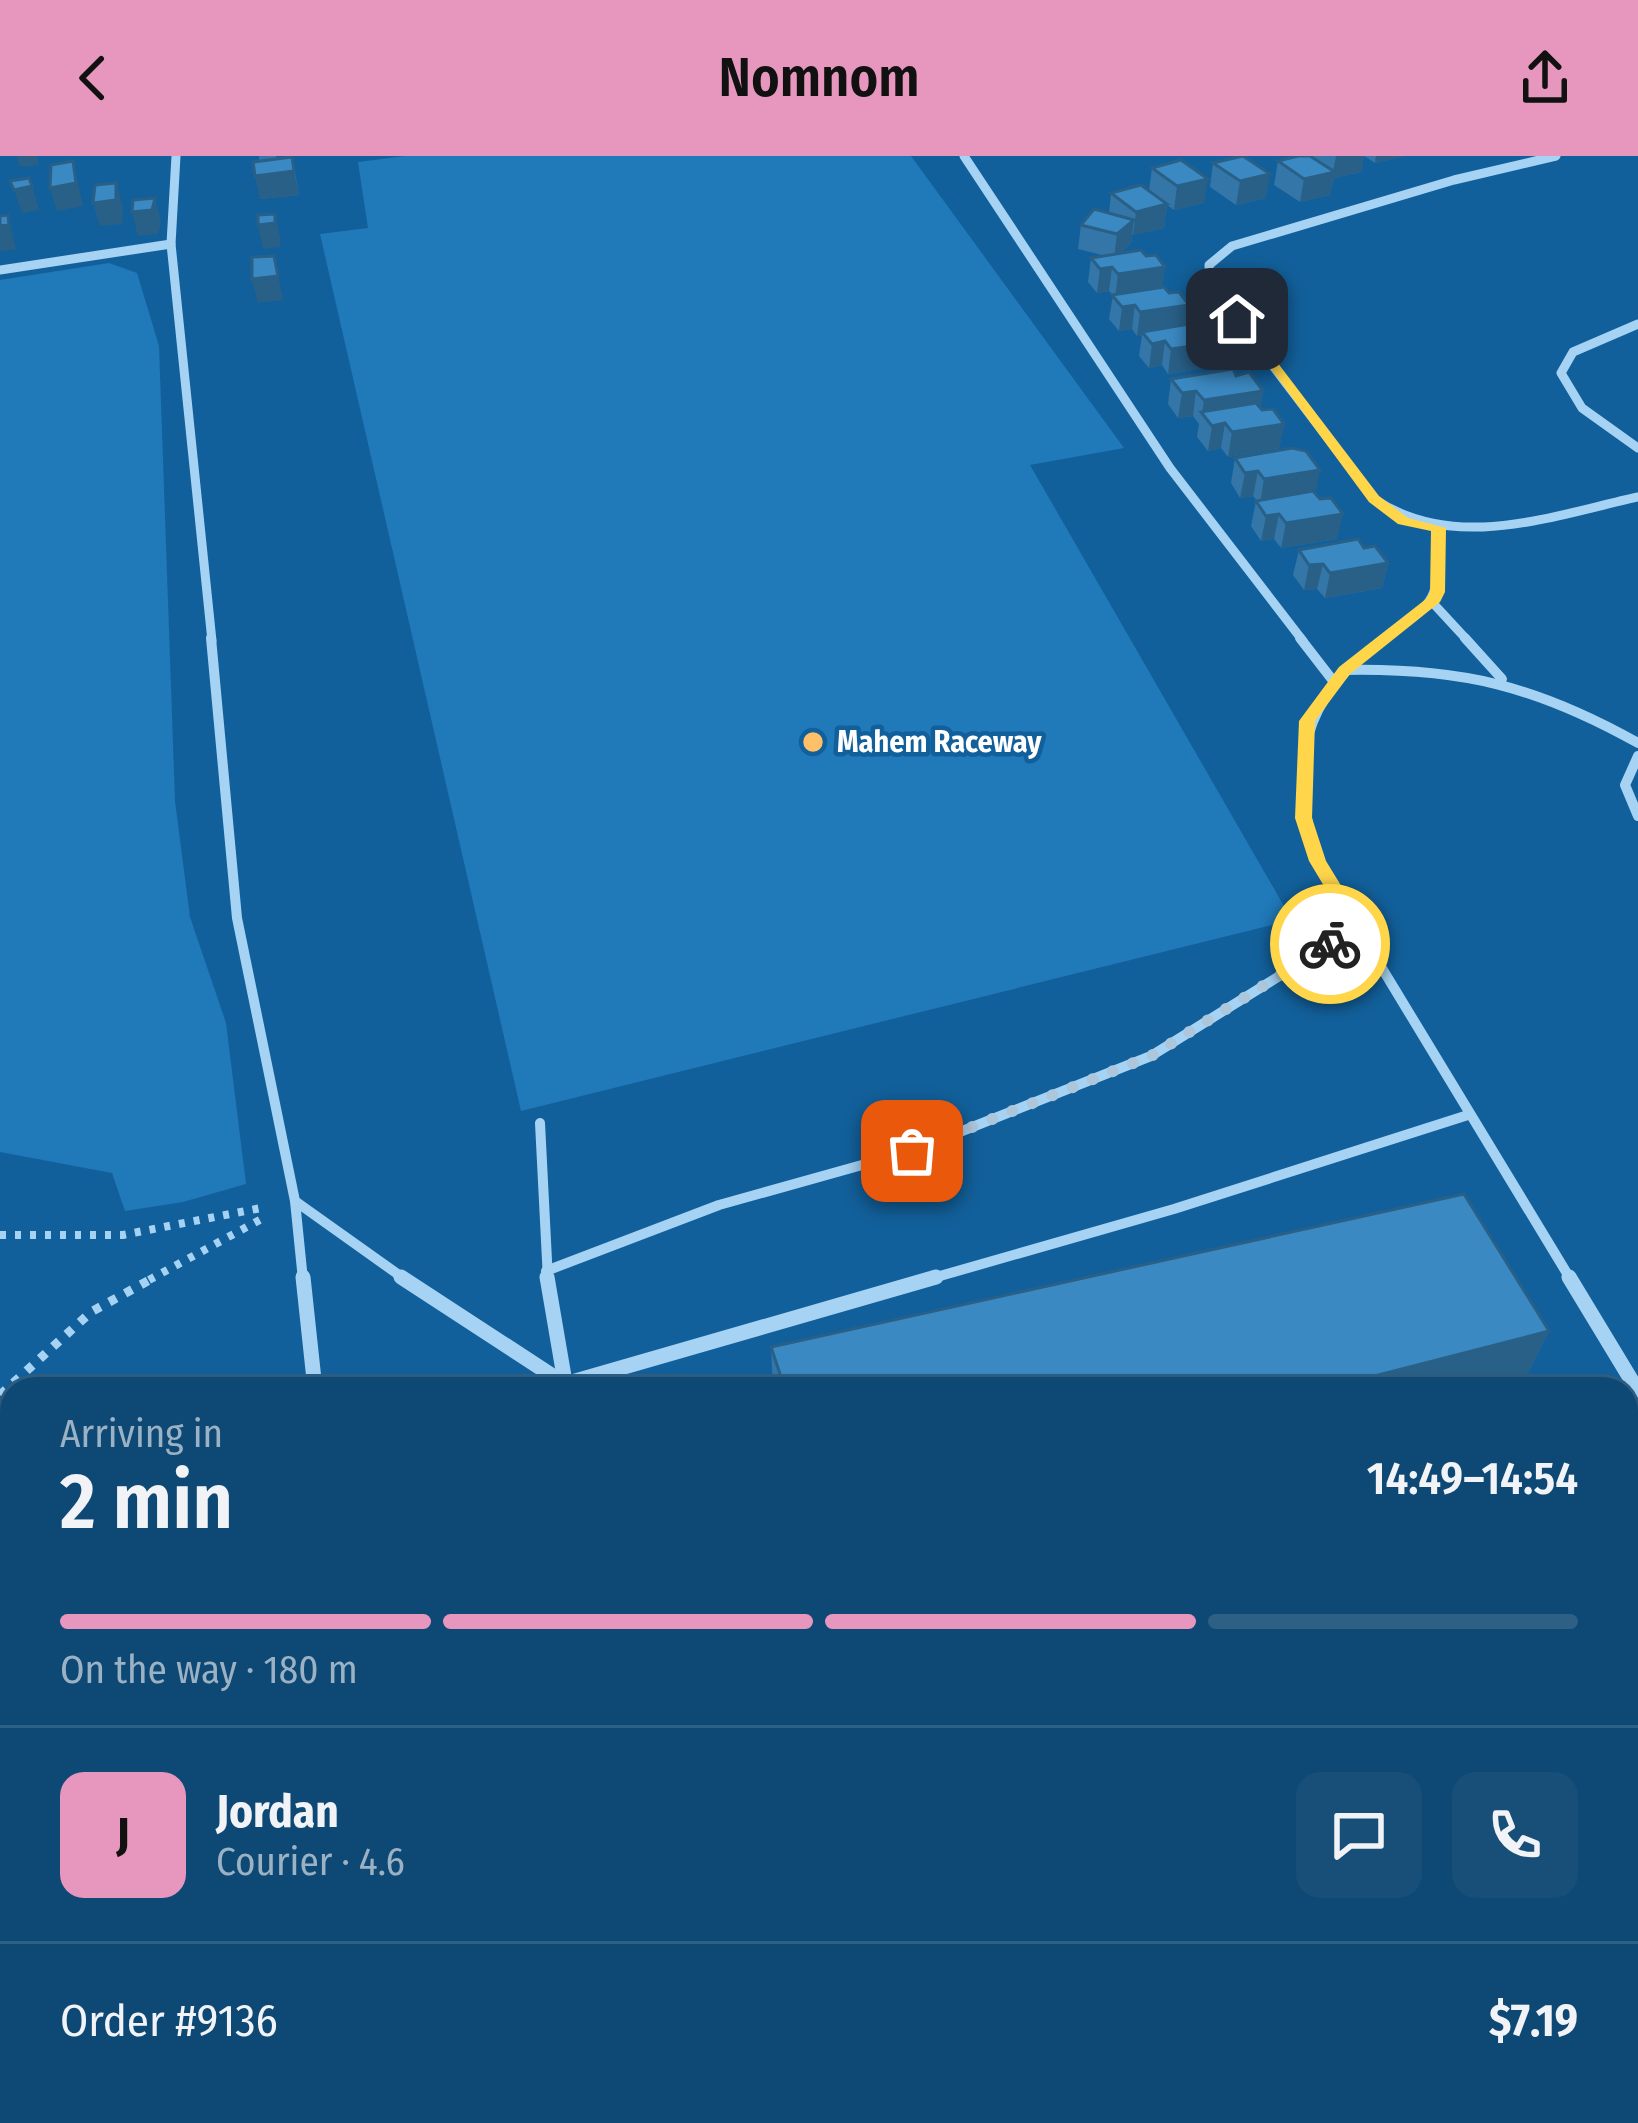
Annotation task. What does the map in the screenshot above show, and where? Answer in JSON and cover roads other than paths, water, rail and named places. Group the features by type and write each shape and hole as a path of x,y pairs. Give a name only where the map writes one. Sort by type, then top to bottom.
{"street":[{"path":"176,156 171,244 183,322 237,918 295,1202 314,1377"},
{"path":"964,156 1170,469 1334,682"},
{"path":"1556,156 1454,180 1232,246 1209,265 1210,283 1374,499 1403,521 1438,528 1482,528 1638,497"},
{"path":"0,270 171,244"},
{"path":"1638,324 1574,352 1561,373 1564,387 1583,410 1638,448"},
{"path":"1438,528 1438,592 1432,602 1345,670 1307,721 1303,818 1317,861 1629,1377"},
{"path":"1432,602 1502,680"},
{"path":"1345,670 1414,668 1502,680 1534,688 1638,743"},
{"path":"1638,756 1623,781 1625,796 1638,815"},
{"path":"546,1271 719,1205 912,1151 1151,1056 1358,928"},
{"path":"596,1377 1174,1209 1468,1114"},
{"path":"540,1123 546,1271 564,1377"},
{"path":"295,1202 338,1236 551,1377"}],"place":[{"name":"Mahem Raceway","path":"813,742"}]}
